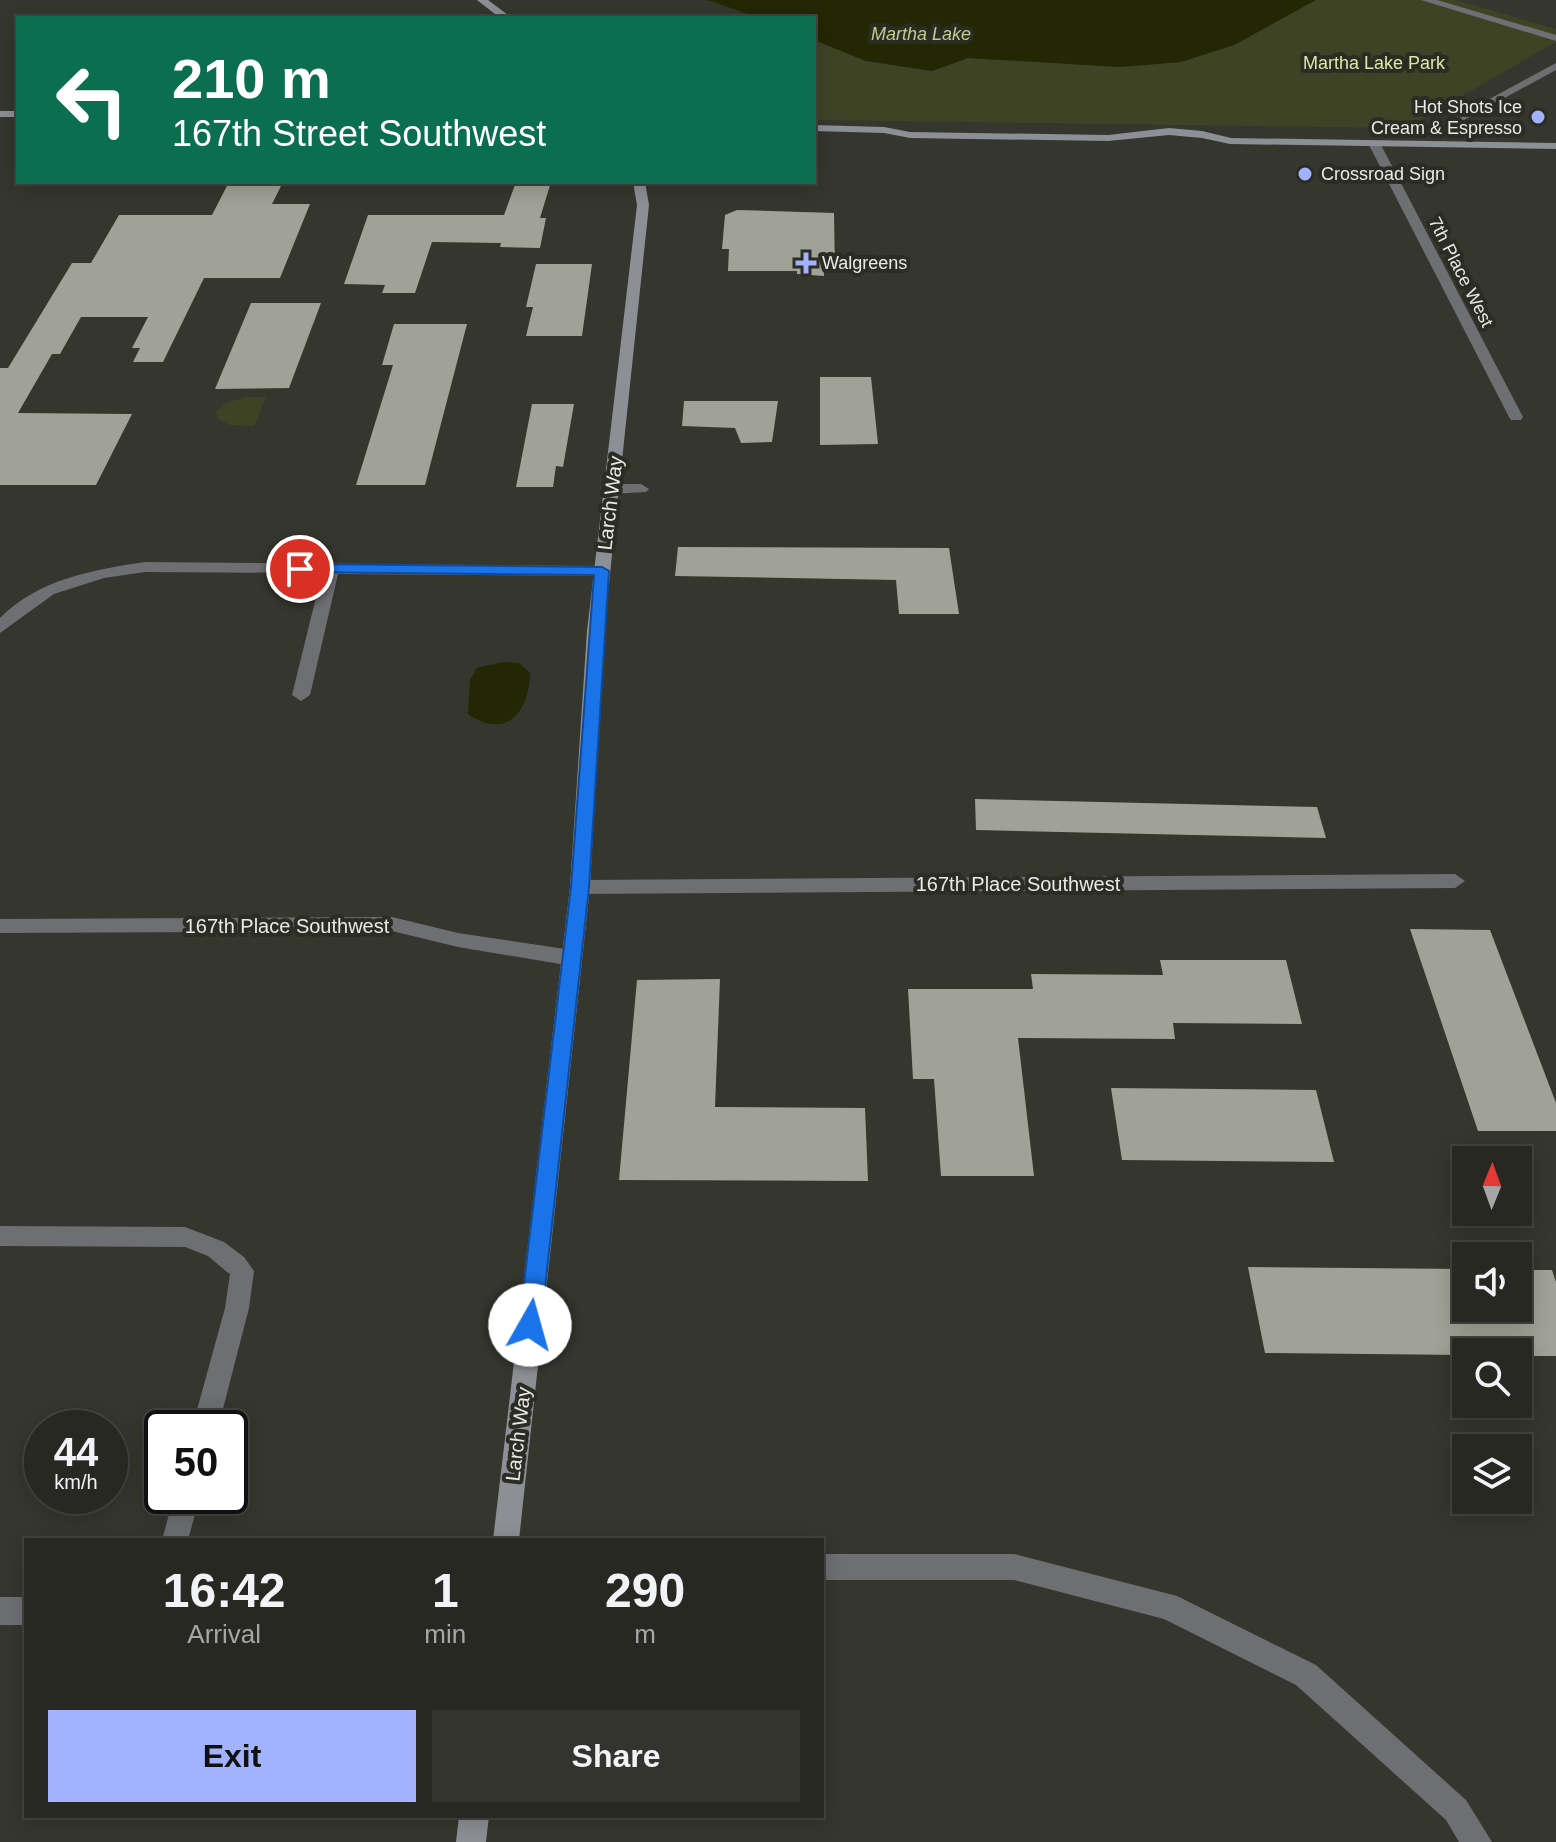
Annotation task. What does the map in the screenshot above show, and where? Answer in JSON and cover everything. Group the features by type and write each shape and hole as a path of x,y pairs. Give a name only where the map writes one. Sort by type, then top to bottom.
{"main road":[{"path":"482,0 504,16"},
{"path":"816,128 884,130 910,135 1108,138 1125,133 1213,134 1230,141 1556,146"},
{"path":"816,140 886,142 910,135"},
{"path":"1108,138 1143,146"},
{"path":"1188,147 1218,147 1230,141"},
{"name":"Larch Way","path":"506,1538 580,887 602,571 643,205 639,184"},
{"path":"471,1842 474,1818"}],"street":[{"path":"1426,0 1556,38"},
{"path":"1460,118 1556,66"},
{"name":"7th Place West","path":"1374,143 1516,417"},
{"path":"611,489 641,489"},
{"path":"0,628 18,607 52,588 89,575 145,567 602,571"},
{"path":"301,695 331,569"},
{"name":"167th Place Southwest","path":"580,887 1455,881"},
{"name":"167th Place Southwest","path":"0,926 392,924 458,940 572,958"},
{"path":"0,1236 185,1237 207,1242 227,1255 242,1271 239,1296 210,1410"},
{"path":"176,1538 182,1514"},
{"path":"824,1567 1014,1567 1167,1606 1306,1675 1456,1810 1477,1842"},
{"path":"0,1611 24,1611"}],"green space":[{"name":"Martha Lake Park","path":"1316,0 1456,0 1556,29 1556,42 1406,128 816,120 816,41 866,61 932,71 968,58 1120,67 1181,62 1234,45"},
{"path":"247,397 266,397 254,426 229,425 217,418 216,412 225,403"}],"water":[{"name":"Martha Lake","path":"708,0 1316,0 1234,45 1181,62 1120,67 968,58 932,71 866,61 816,41 816,16 753,16"},
{"path":"503,662 519,663 530,673 525,699 513,718 504,723 482,722 468,714 470,680 477,668"}],"building":[{"path":"228,184 282,184 272,204 310,204 280,278 204,278 163,362 133,362 140,348 132,348 148,317 81,317 60,354 52,354 18,413 132,414 96,485 0,485 0,368 8,368 72,263 91,263 119,215 212,215"},
{"path":"515,184 550,184 540,218 546,218 540,248 500,247 501,243 432,242 415,293 382,293 385,285 344,284 368,215 504,215"},
{"name":"Walgreens","path":"737,210 834,213 835,271 824,271 824,276 797,274 797,271 728,271 729,249 722,249 725,215"},
{"path":"536,264 592,264 582,336 526,336 533,307 526,307"},
{"path":"251,303 321,303 289,388 215,389"},
{"path":"394,324 467,324 425,485 356,485 393,365 382,365"},
{"path":"820,377 871,377 878,444 820,445"},
{"path":"684,401 778,401 772,442 741,443 735,428 682,426"},
{"path":"532,404 574,404 563,467 556,466 553,487 516,487"},
{"path":"678,547 949,548 959,614 899,614 896,580 675,576"},
{"path":"975,799 1317,807 1326,838 976,830"},
{"path":"1410,929 1490,930 1556,1103 1556,1131 1478,1131"},
{"path":"1160,960 1286,960 1302,1024 1173,1023 1175,1039 1018,1038 1034,1176 941,1176 934,1079 913,1079 908,989 1033,989 1031,974 1163,975"},
{"path":"720,979 715,1107 865,1108 868,1181 619,1180 637,980"},
{"path":"1111,1088 1316,1090 1334,1162 1122,1160"},
{"path":"1248,1267 1452,1269 1452,1322 1532,1322 1532,1270 1552,1270 1556,1282 1556,1356 1532,1356 1532,1338 1452,1338 1452,1355 1265,1353"}],"place":[{"name":"Hot Shots Ice Cream & Espresso","path":"1538,117"},
{"name":"Crossroad Sign","path":"1305,174"},
{"name":"Walgreens","path":"806,263"}],"route":[{"path":"300,569 602,571 581,838 580,887 530,1325"}]}
